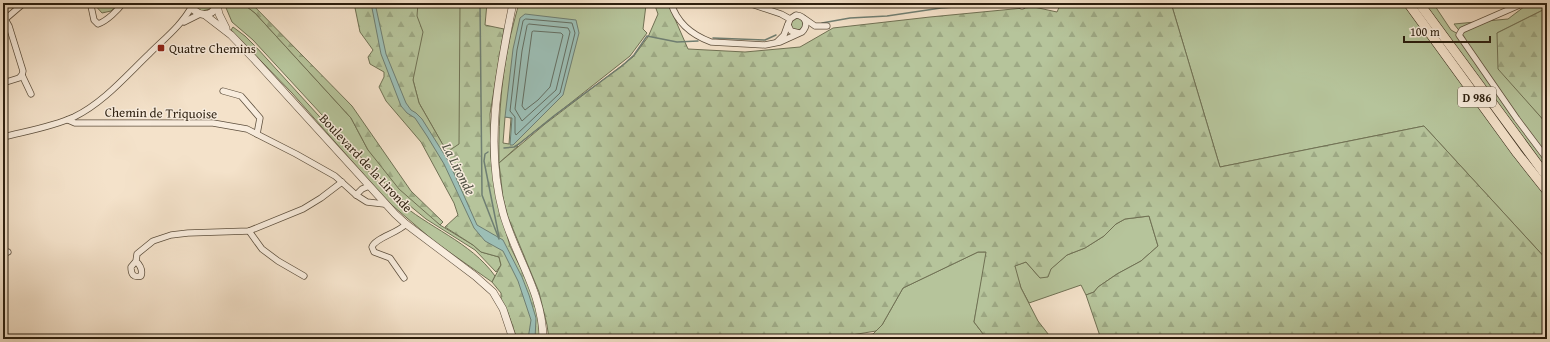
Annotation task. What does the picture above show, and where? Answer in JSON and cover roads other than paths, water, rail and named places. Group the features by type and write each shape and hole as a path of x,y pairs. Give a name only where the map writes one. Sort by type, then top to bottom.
{"main road":[{"name":"D 986","path":"1408,3 1517,153 1547,191"},
{"name":"D 986","path":"1419,3 1547,177"}],"street":[{"path":"24,3 4,20 9,26 23,71 22,75 31,94"},
{"path":"91,6 94,20 98,24 116,11 123,3"},
{"path":"173,31 190,18 213,11 217,3"},
{"name":"Boulevard de la Lironde","path":"217,3 220,17 231,35"},
{"path":"513,3 497,91 494,127 494,161 503,214 512,242 529,276 538,301 543,325 543,339"},
{"path":"671,3 675,14 681,23 705,40 711,42 759,45 775,43 801,32 827,26 813,25 796,15 789,21 784,35 775,43"},
{"path":"748,3 781,14 789,21 791,31 801,32"},
{"path":"1524,3 1462,30 1459,35 1517,119 1547,159"},
{"path":"3,137 56,124 68,120 86,110 101,99 173,31 187,15 192,5"},
{"name":"Boulevard de la Lironde","path":"192,5 196,12 203,15 231,35 272,78 384,204 406,224 475,276 493,292 503,308 513,339"},
{"path":"801,32 806,24 803,18"},
{"path":"3,83 19,78 22,75"},
{"path":"223,91 241,96 260,118 257,134"},
{"name":"Chemin de Triquoise","path":"68,120 75,123 212,123 247,129 296,154 342,182 356,195 368,202 384,204"},
{"path":"136,261 138,254 153,241 171,235 188,233 249,231 303,209 342,182"},
{"path":"356,195 362,189 369,186"},
{"path":"404,278 390,258 374,252 372,247 376,241 401,229 406,224"},
{"path":"249,231 262,249 278,261 304,276"}],"water":[{"path":"371,3 375,3 386,54 406,103 411,110 422,119 449,162 477,225 503,240 522,277 536,318 535,339 528,339 531,320 518,281 503,251 485,241 474,228 444,164 415,118 407,113 401,106 381,54"},
{"path":"525,14 576,20 579,33 563,95 513,145 510,145 512,118 505,117 513,49 520,18"}],"waterway":[{"name":"La Lironde","path":"480,3 482,195 499,239"},
{"path":"822,23 850,18 887,16 941,8 1011,3"},
{"path":"713,38 765,40 776,35"},
{"path":"504,148 514,147 519,144 555,115 622,66 634,55 647,36 677,42 698,41"},
{"path":"488,152 485,154 484,161 499,237"}],"place":[{"name":"Quatre Chemins","path":"161,48"}]}
